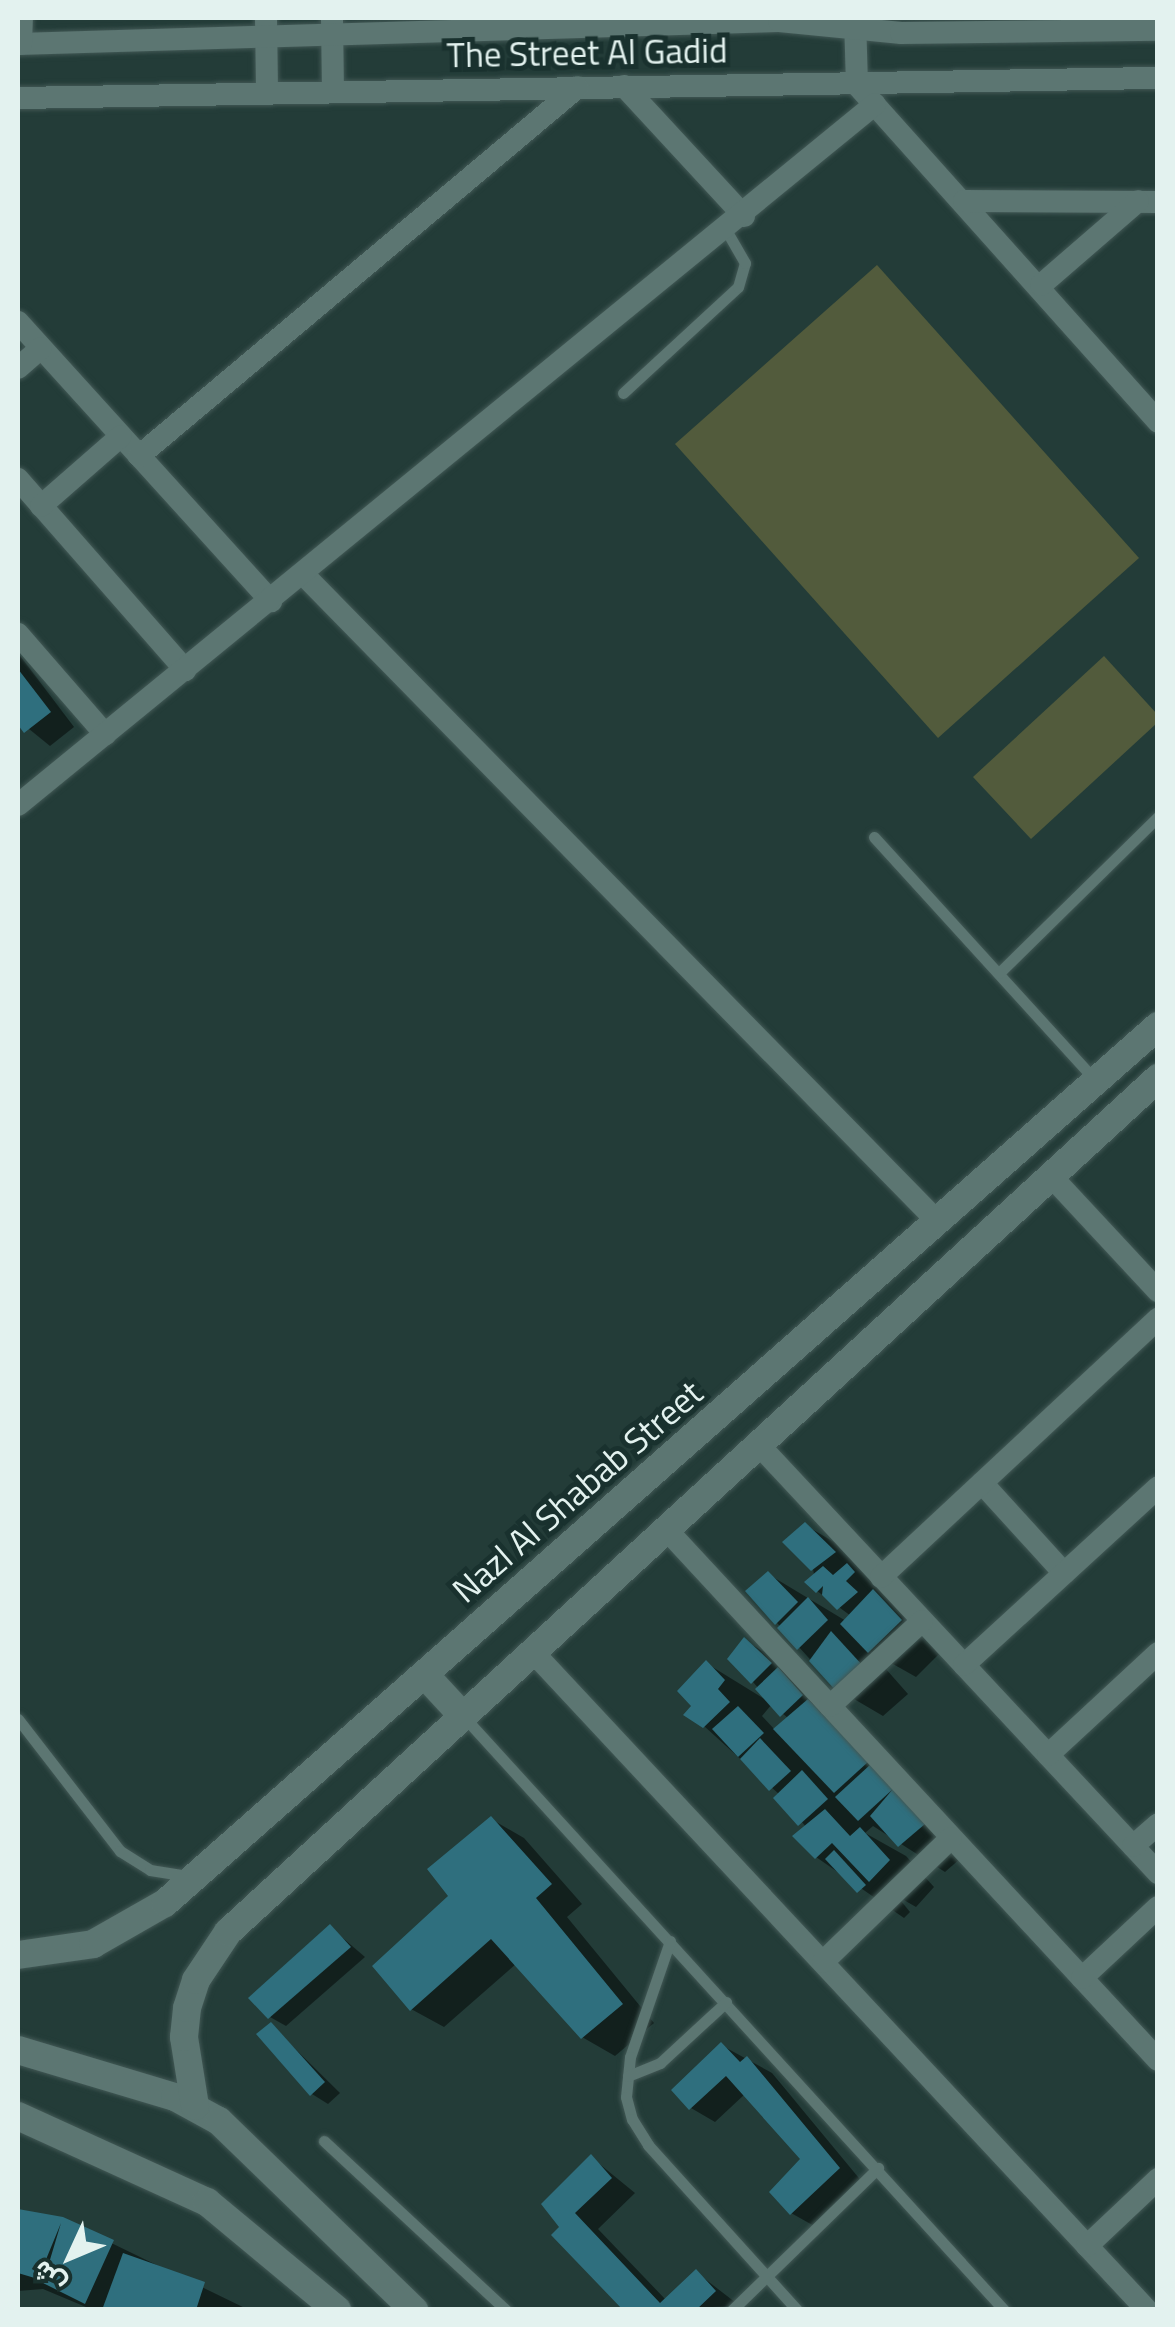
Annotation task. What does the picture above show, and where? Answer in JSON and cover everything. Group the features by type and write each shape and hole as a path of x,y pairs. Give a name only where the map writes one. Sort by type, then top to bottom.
{"street":[{"path":"19,44 22,18"},
{"name":"The Street Al Gadid","path":"19,44 266,26 332,25 779,21 1158,30"},
{"path":"855,23 858,85 1041,285 1158,422"},
{"path":"332,25 333,91"},
{"path":"266,26 267,92"},
{"name":"The Street Al Gadid","path":"18,98 1158,78"},
{"path":"624,86 735,223"},
{"path":"139,456 578,87"},
{"path":"18,805 735,223 875,104"},
{"path":"964,200 1148,202"},
{"path":"1041,285 1148,202"},
{"path":"18,322 271,602"},
{"path":"18,368 40,348"},
{"path":"41,506 121,436"},
{"path":"18,479 185,670"},
{"path":"304,575 938,1222"},
{"path":"18,634 105,734"},
{"name":"Nazl Al Shabab Street","path":"18,1955 66,1951 118,1934 197,1876 1158,1026"},
{"path":"194,2106 184,2037 196,1980 210,1954 462,1715 1158,1078"},
{"path":"1051,1176 1158,1291"},
{"path":"881,1577 1158,1320"},
{"path":"758,1444 1158,1872"},
{"path":"982,1483 1064,1573"},
{"path":"964,1665 1064,1573 1153,1501"},
{"path":"665,1528 1158,2060"},
{"path":"830,1706 922,1621"},
{"path":"532,1651 1147,2310"},
{"path":"1048,1755 1153,1667"},
{"path":"425,1675 462,1715"},
{"path":"1134,1846 1158,1824"},
{"path":"823,1962 952,1838"},
{"path":"1082,1978 1158,1907"},
{"path":"18,2050 194,2106 242,2138 402,2304"},
{"path":"18,2116 207,2202 337,2310"},
{"path":"1087,2246 1158,2179"}],"lane":[{"path":"623,393 738,287 745,263 735,223"},
{"path":"999,973 1158,817"},
{"path":"874,837 1096,1080"},
{"path":"462,1715 1004,2310"},
{"path":"18,1719 120,1851 150,1870 197,1876"},
{"path":"670,1941 628,2076 629,2108 648,2146 796,2310"},
{"path":"628,2076 660,2063 726,2002"},
{"path":"324,2141 506,2310"},
{"path":"732,2310 878,2168"}],"green space":[{"path":"877,265 1139,558 938,738 675,444"},
{"path":"1104,656 1157,714 1157,723 1031,839 973,777"}],"building":[{"path":"18,669 51,712 24,733 18,725"},
{"path":"805,1522 836,1552 811,1571 782,1542"},
{"path":"847,1563 855,1572 846,1581 858,1592 837,1610 822,1595 823,1586 816,1593 804,1582 823,1566 833,1575"},
{"path":"768,1571 798,1602 775,1625 745,1591"},
{"path":"873,1589 902,1620 868,1653 840,1624"},
{"path":"808,1597 828,1620 797,1650 777,1628"},
{"path":"831,1631 864,1667 836,1691 809,1661"},
{"path":"744,1637 772,1663 751,1684 727,1659"},
{"path":"706,1660 725,1680 718,1689 730,1702 703,1728 683,1715 691,1706 677,1691"},
{"path":"778,1667 803,1695 780,1717 755,1689"},
{"path":"808,1699 868,1762 834,1793 773,1729"},
{"path":"738,1706 764,1733 738,1757 712,1729"},
{"path":"760,1738 791,1771 769,1791 740,1759"},
{"path":"871,1764 893,1789 858,1821 835,1797"},
{"path":"802,1770 828,1799 798,1826 773,1798"},
{"path":"893,1789 925,1824 898,1847 870,1816"},
{"path":"825,1809 850,1836 860,1827 890,1860 869,1882 832,1843 815,1859 792,1836"},
{"path":"491,1816 552,1884 536,1898 623,2004 581,2039 491,1939 410,2011 372,1966 448,1896 427,1869"},
{"path":"834,1850 866,1885 857,1893 825,1859"},
{"path":"330,1924 351,1947 268,2019 248,1998"},
{"path":"271,2022 325,2082 310,2096 256,2034"},
{"path":"721,2042 740,2062 747,2056 840,2168 790,2215 769,2192 800,2159 726,2076 689,2110 671,2090"},
{"path":"591,2154 612,2178 575,2213 660,2303 696,2269 716,2291 696,2310 623,2310 551,2235 559,2227 541,2204"},
{"path":"18,2209 63,2217 114,2240 85,2304 43,2283 61,2223 38,2279 18,2273"},
{"path":"123,2253 205,2282 196,2310 102,2310"}]}
